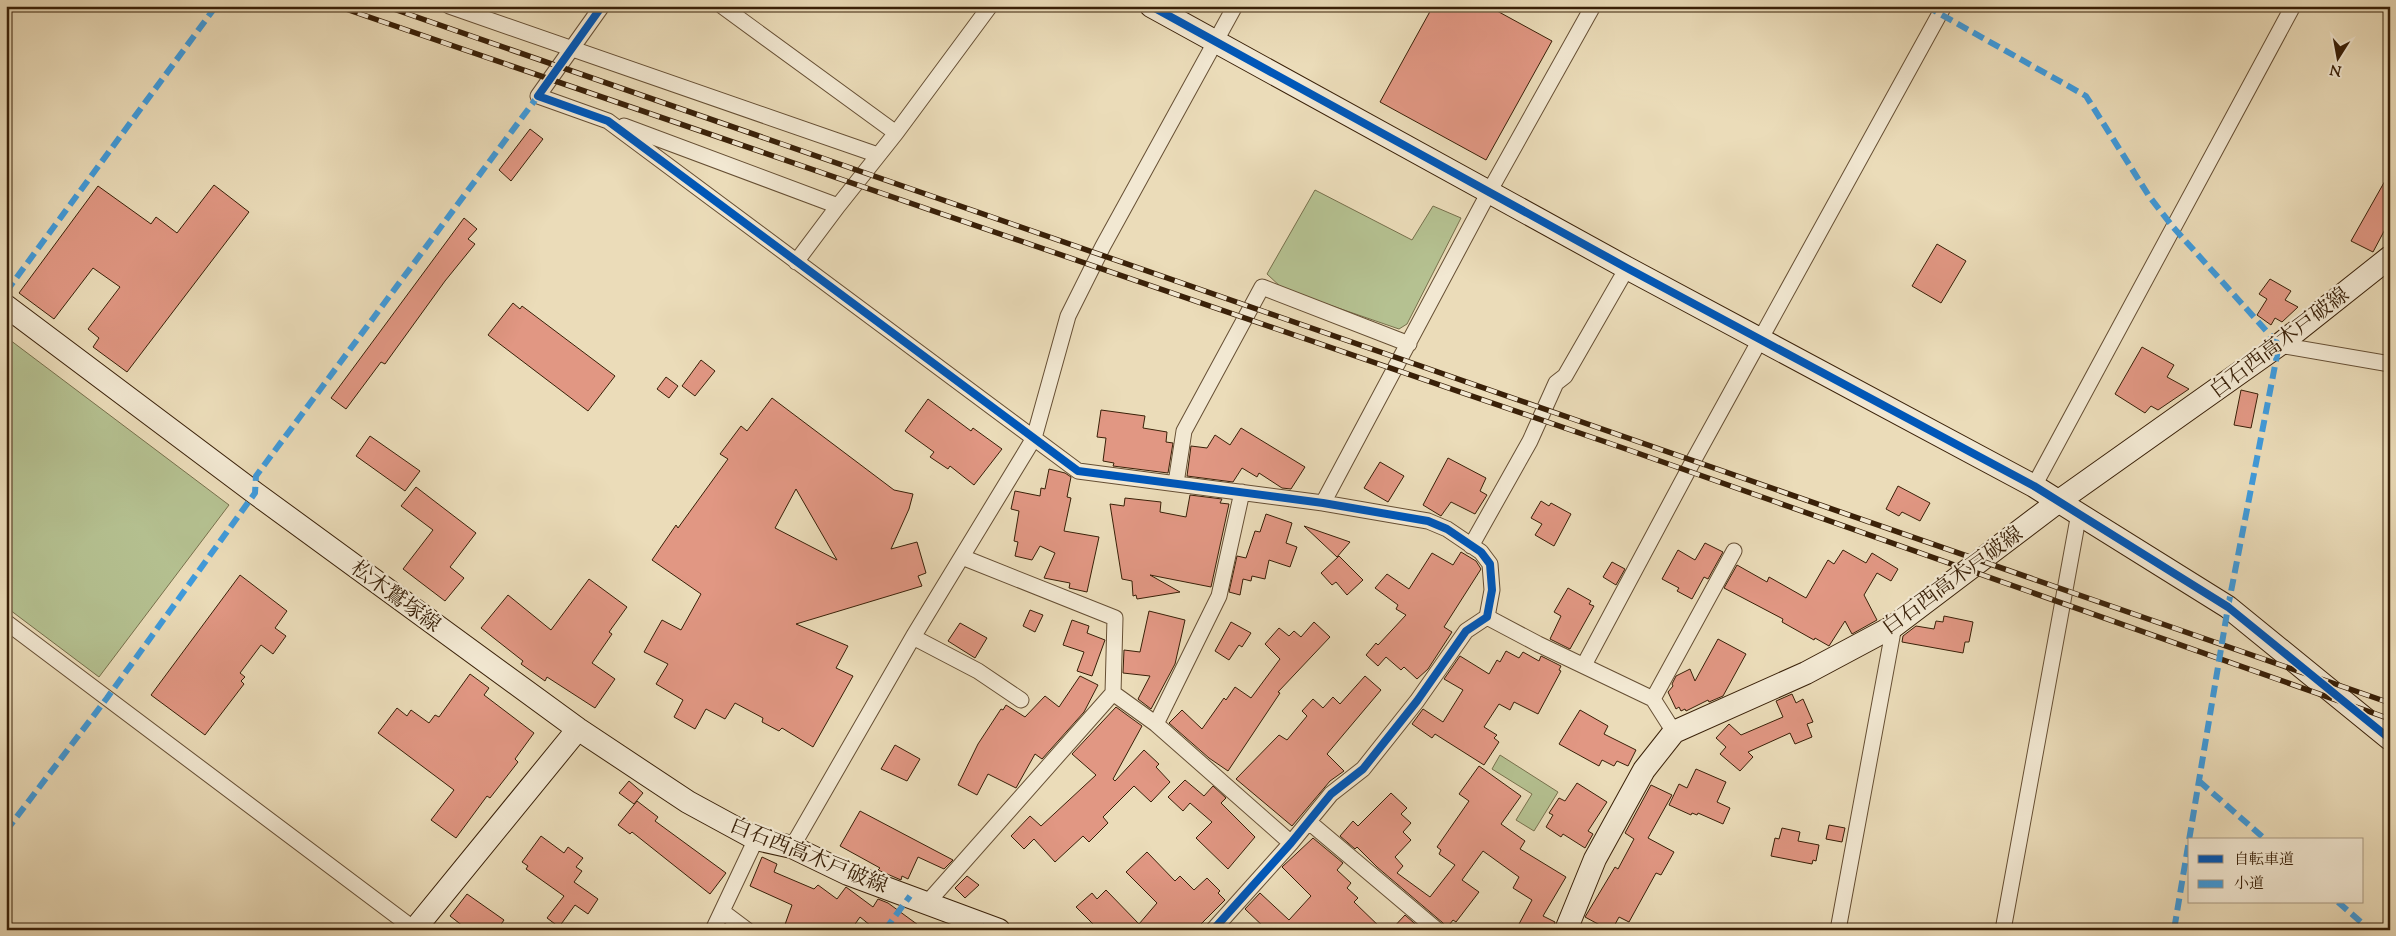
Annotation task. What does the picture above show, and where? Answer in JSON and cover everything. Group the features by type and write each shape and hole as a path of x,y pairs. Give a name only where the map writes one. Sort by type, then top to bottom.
{"main road":[{"path":"1151,6 1627,268 2034,486 2228,607 2390,739"},
{"name":"白石西高木戸破線","path":"1566,930 1595,860 1640,778 1674,732 1776,687 1894,626 2059,501 2279,345 2390,257"},
{"name":"松木鷲塚線","path":"6,306 255,493 578,729"},
{"path":"419,928 578,729"},
{"name":"白石西高木戸破線","path":"578,729 688,802 756,839 792,846 848,874 928,902 998,930"}],"street":[{"path":"449,6 878,155"},
{"path":"602,6 538,96 838,206"},
{"path":"722,6 896,134"},
{"path":"796,262 896,134 990,6"},
{"path":"792,846 962,556 1034,438 1068,316 1103,246 1235,6"},
{"path":"1323,503 1489,192 1593,6"},
{"path":"1584,665 1760,339 1944,6"},
{"path":"2034,486 2293,6"},
{"path":"608,121 1078,471 1323,503 1428,521 1447,530 1481,552 1490,564 1492,590 1487,617 1466,631 1417,701 1363,769 1331,794 1291,843 1213,930"},
{"path":"1471,546 1530,441 1556,383 1565,376 1627,268"},
{"path":"1176,484 1184,432 1262,287 1408,344"},
{"path":"2279,345 2390,364"},
{"path":"1156,724 1219,596 1242,492"},
{"path":"2003,930 2079,513"},
{"path":"1653,699 1734,551"},
{"path":"928,902 1113,693 1115,618 962,556"},
{"path":"1487,617 1538,644 1653,699 1674,732"},
{"path":"6,622 419,928"},
{"path":"1838,930 1894,626"},
{"path":"914,637 978,672 1021,700"},
{"path":"1113,693 1156,724 1291,843"},
{"path":"1309,822 1437,930"},
{"path":"713,930 756,839"},
{"path":"723,912 747,930"}],"green space":[{"path":"1315,190 1412,240 1433,206 1461,218 1407,324 1399,329 1283,289 1267,274"},
{"path":"6,337 229,505 99,677 6,607"},
{"path":"1500,755 1558,792 1534,831 1516,820 1532,794 1492,769"}],"building":[{"path":"1433,6 1488,6 1552,41 1486,160 1380,102"},
{"path":"530,129 543,139 511,181 499,170"},
{"path":"2390,172 2390,220 2373,252 2351,241"},
{"path":"214,185 249,212 127,372 93,347 99,338 88,329 120,287 93,268 54,319 19,293 98,186 151,224 156,217 177,233"},
{"path":"464,218 477,229 468,239 475,244 445,281 385,364 381,362 346,409 331,398"},
{"path":"1937,244 1966,261 1941,303 1912,286"},
{"path":"2270,279 2291,291 2285,300 2298,307 2282,322 2275,318 2271,325 2257,315 2267,299 2259,294"},
{"path":"513,303 520,309 522,306 615,376 588,411 488,335"},
{"path":"2142,347 2174,365 2167,377 2189,389 2158,410 2151,406 2145,413 2115,394"},
{"path":"701,360 715,371 695,396 682,386"},
{"path":"666,377 678,386 669,398 657,389"},
{"path":"2241,390 2258,394 2251,428 2234,425"},
{"path":"772,398 894,490 913,494 909,509 891,549 917,542 926,573 918,576 922,586 796,624 848,646 836,668 853,676 813,747 782,728 779,731 762,722 763,718 735,703 725,719 706,709 695,729 674,717 683,700 656,684 668,664 644,652 662,620 681,630 701,594 652,560 676,525 678,528 728,459 720,454 741,426 747,431","holes":["796,489 837,560 775,528"]},
{"path":"928,399 971,431 973,428 1002,449 974,485 950,466 948,469 930,457 934,452 905,431"},
{"path":"1101,410 1145,416 1143,428 1167,432 1166,442 1173,443 1168,473 1113,466 1114,463 1103,461 1106,438 1097,437"},
{"path":"1241,428 1305,467 1291,489 1282,488 1259,473 1257,477 1242,468 1233,482 1187,476 1191,446 1207,448 1215,435 1230,445"},
{"path":"370,436 420,471 405,491 356,456"},
{"path":"1448,458 1486,478 1480,491 1487,495 1475,514 1451,502 1441,516 1423,505"},
{"path":"1380,462 1404,476 1388,502 1364,488"},
{"path":"1049,469 1065,473 1071,477 1067,497 1071,498 1064,531 1099,537 1087,592 1069,588 1070,583 1044,578 1055,553 1040,546 1032,560 1015,556 1018,542 1014,541 1019,511 1011,509 1015,491 1040,496 1041,488 1045,489"},
{"path":"1898,486 1930,503 1920,521 1902,512 1899,516 1886,509"},
{"path":"416,487 476,533 450,567 464,578 445,601 403,569 433,530 401,506"},
{"path":"1190,495 1222,499 1220,503 1229,504 1211,587 1150,575 1180,592 1137,599 1136,595 1133,596 1132,581 1122,579 1110,504 1124,506 1125,498 1161,502 1160,512 1186,517"},
{"path":"1541,501 1549,506 1551,503 1571,514 1554,546 1535,535 1542,524 1531,518"},
{"path":"1266,514 1292,523 1286,543 1297,547 1290,567 1269,560 1265,579 1252,576 1251,581 1243,579 1240,595 1229,592 1237,556 1246,558 1255,531 1260,532"},
{"path":"1304,526 1350,542 1337,557"},
{"path":"1705,543 1723,552 1708,579 1704,577 1692,599 1677,591 1679,588 1662,579 1678,550 1695,560"},
{"path":"1843,550 1866,563 1872,553 1898,569 1891,581 1877,573 1864,595 1877,620 1852,634 1845,621 1829,646 1815,638 1814,640 1782,622 1783,619 1724,588 1737,565 1767,582 1769,577 1806,598 1828,560 1834,564"},
{"path":"1461,552 1476,561 1481,569 1444,627 1452,632 1428,669 1417,679 1404,667 1401,670 1386,657 1378,666 1366,655 1406,615 1396,609 1398,605 1375,588 1387,574 1409,589 1432,553 1453,565"},
{"path":"1339,556 1363,580 1347,595 1336,582 1332,585 1321,573"},
{"path":"1612,562 1625,569 1616,585 1603,577"},
{"path":"240,575 287,611 275,628 286,636 273,654 261,645 240,673 245,677 241,681 244,684 205,735 151,695"},
{"path":"589,579 627,607 609,632 612,634 592,663 615,679 595,708 547,677 545,681 521,664 523,661 481,628 508,595 551,630"},
{"path":"1568,588 1591,601 1589,604 1594,606 1570,649 1550,639 1561,616 1554,612"},
{"path":"1030,610 1043,615 1035,632 1023,626"},
{"path":"1149,611 1185,620 1175,664 1151,709 1138,699 1150,676 1123,673 1124,650 1140,652"},
{"path":"1944,616 1973,622 1969,642 1965,642 1963,653 1902,642 1903,636 1916,626 1934,629 1936,621 1943,622"},
{"path":"1072,620 1089,626 1087,633 1105,640 1092,676 1077,671 1084,652 1063,645"},
{"path":"1231,622 1251,633 1242,647 1239,645 1229,660 1215,651"},
{"path":"1314,622 1330,637 1278,692 1280,693 1228,771 1209,758 1169,723 1182,710 1202,729 1224,698 1226,700 1235,687 1251,698 1280,659 1265,644 1279,628 1289,636 1294,631 1301,637"},
{"path":"960,623 987,638 975,658 948,641"},
{"path":"1718,639 1746,654 1723,696 1709,702 1708,700 1686,711 1685,709 1681,711 1679,707 1676,709 1668,692 1673,686 1672,684 1676,676 1690,669 1695,681"},
{"path":"1506,651 1519,658 1523,652 1539,661 1541,656 1561,666 1559,670 1561,671 1538,714 1514,702 1510,710 1499,704 1484,727 1497,735 1494,738 1499,742 1484,765 1435,734 1432,738 1412,724 1423,709 1443,722 1463,690 1444,679 1460,656 1489,674 1497,660 1500,662"},
{"path":"470,674 489,688 484,695 534,733 515,759 518,762 490,798 487,796 456,838 431,820 454,790 378,733 397,708 407,716 411,710 429,723 435,715 439,717"},
{"path":"1080,676 1098,685 1084,712 1042,759 1035,754 1016,788 988,774 977,795 958,785 978,744 1001,709 1003,710 1006,705 1025,717 1045,696 1059,707"},
{"path":"1365,676 1381,690 1327,754 1344,771 1330,781 1292,826 1236,779 1279,735 1287,740 1307,716 1302,711 1313,699 1323,708 1333,697 1340,704"},
{"path":"1792,694 1796,703 1803,699 1813,722 1807,724 1812,737 1795,744 1790,733 1748,752 1753,757 1740,771 1720,754 1726,747 1716,738 1729,724 1741,735 1783,717 1776,701"},
{"path":"1116,707 1142,726 1113,779 1115,781 1144,750 1159,764 1156,767 1170,782 1151,802 1134,786 1103,817 1108,823 1089,842 1083,836 1055,862 1034,839 1024,849 1011,836 1030,816 1041,826 1096,775 1072,754"},
{"path":"1580,710 1608,726 1604,734 1636,750 1628,766 1617,761 1614,766 1602,760 1599,766 1559,744"},
{"path":"895,745 920,759 907,781 881,769"},
{"path":"1479,766 1521,796 1501,824 1525,841 1520,849 1566,877 1543,916 1555,922 1553,930 1530,930 1519,924 1532,900 1513,888 1519,877 1483,851 1462,880 1479,892 1456,922 1453,920 1446,929 1443,923 1377,867 1357,847 1355,849 1340,836 1353,821 1358,826 1391,793 1407,808 1401,814 1411,823 1403,832 1411,840 1395,857 1403,866 1397,873 1430,897 1455,865 1439,854 1441,850 1437,847 1469,801 1459,794"},
{"path":"1696,769 1726,782 1717,802 1730,808 1723,824 1698,813 1697,815 1692,813 1691,815 1669,805 1679,784 1687,788"},
{"path":"1185,780 1204,796 1213,786 1226,798 1221,803 1255,837 1228,869 1196,838 1212,822 1190,803 1183,811 1168,797"},
{"path":"629,781 643,793 634,804 619,793"},
{"path":"1577,783 1607,802 1588,831 1593,834 1585,848 1563,834 1561,837 1546,827 1553,815 1549,813 1559,798 1565,801"},
{"path":"1651,785 1672,795 1648,838 1674,852 1661,875 1656,873 1629,922 1619,917 1612,930 1609,930 1585,917 1615,867 1618,869 1634,839 1625,833"},
{"path":"637,801 658,817 655,821 726,873 710,894 632,832 630,834 618,825"},
{"path":"860,811 953,860 944,869 918,857 908,879 902,876 901,880 878,870 880,868 840,846"},
{"path":"1829,825 1845,828 1842,842 1826,839"},
{"path":"1782,828 1800,832 1798,841 1819,845 1816,861 1813,860 1812,864 1771,856 1775,838 1779,839"},
{"path":"541,836 564,853 568,847 583,858 576,867 582,871 574,882 598,899 588,914 575,905 559,927 547,918 564,896 526,869 528,866 522,862"},
{"path":"1313,838 1343,863 1337,870 1351,883 1347,888 1358,898 1354,902 1383,930 1267,930 1245,909 1260,893 1289,920 1311,896 1282,867"},
{"path":"1147,852 1175,881 1180,876 1194,890 1207,878 1220,891 1218,893 1225,900 1195,930 1099,930 1076,907 1092,893 1097,899 1106,890 1139,924 1157,903 1126,872"},
{"path":"762,857 777,864 774,872 814,889 818,885 837,899 846,887 873,907 878,899 888,903 925,930 876,930 860,917 851,930 783,930 792,905 750,886"},
{"path":"967,876 979,885 965,898 955,888"},
{"path":"467,894 504,920 497,930 468,930 450,916"},
{"path":"1405,915 1422,930 1391,930"}],"railway":[{"path":"337,6 1626,449 2390,719"},
{"path":"385,6 2390,703"}],"marked path":[{"path":"6,292 216,6"},
{"path":"1926,6 2086,96 2149,196 2173,227 2279,345 2228,607 2189,838"},
{"path":"6,831 107,698 255,493 256,476 538,96"},
{"path":"2199,781 2264,838"},
{"path":"2174,930 2188,846"},
{"path":"885,930 910,896"},
{"path":"2340,904 2370,930"},
{"path":"983,930 986,925"}],"cycle path":[{"path":"602,6 538,96 608,121 1078,471 1323,503 1428,521 1447,529 1481,552 1490,564 1492,590 1487,617 1466,631 1417,701 1363,769 1331,794 1291,843 1213,930"},
{"path":"1151,6 1627,268 2034,486 2228,607 2390,739"}]}
